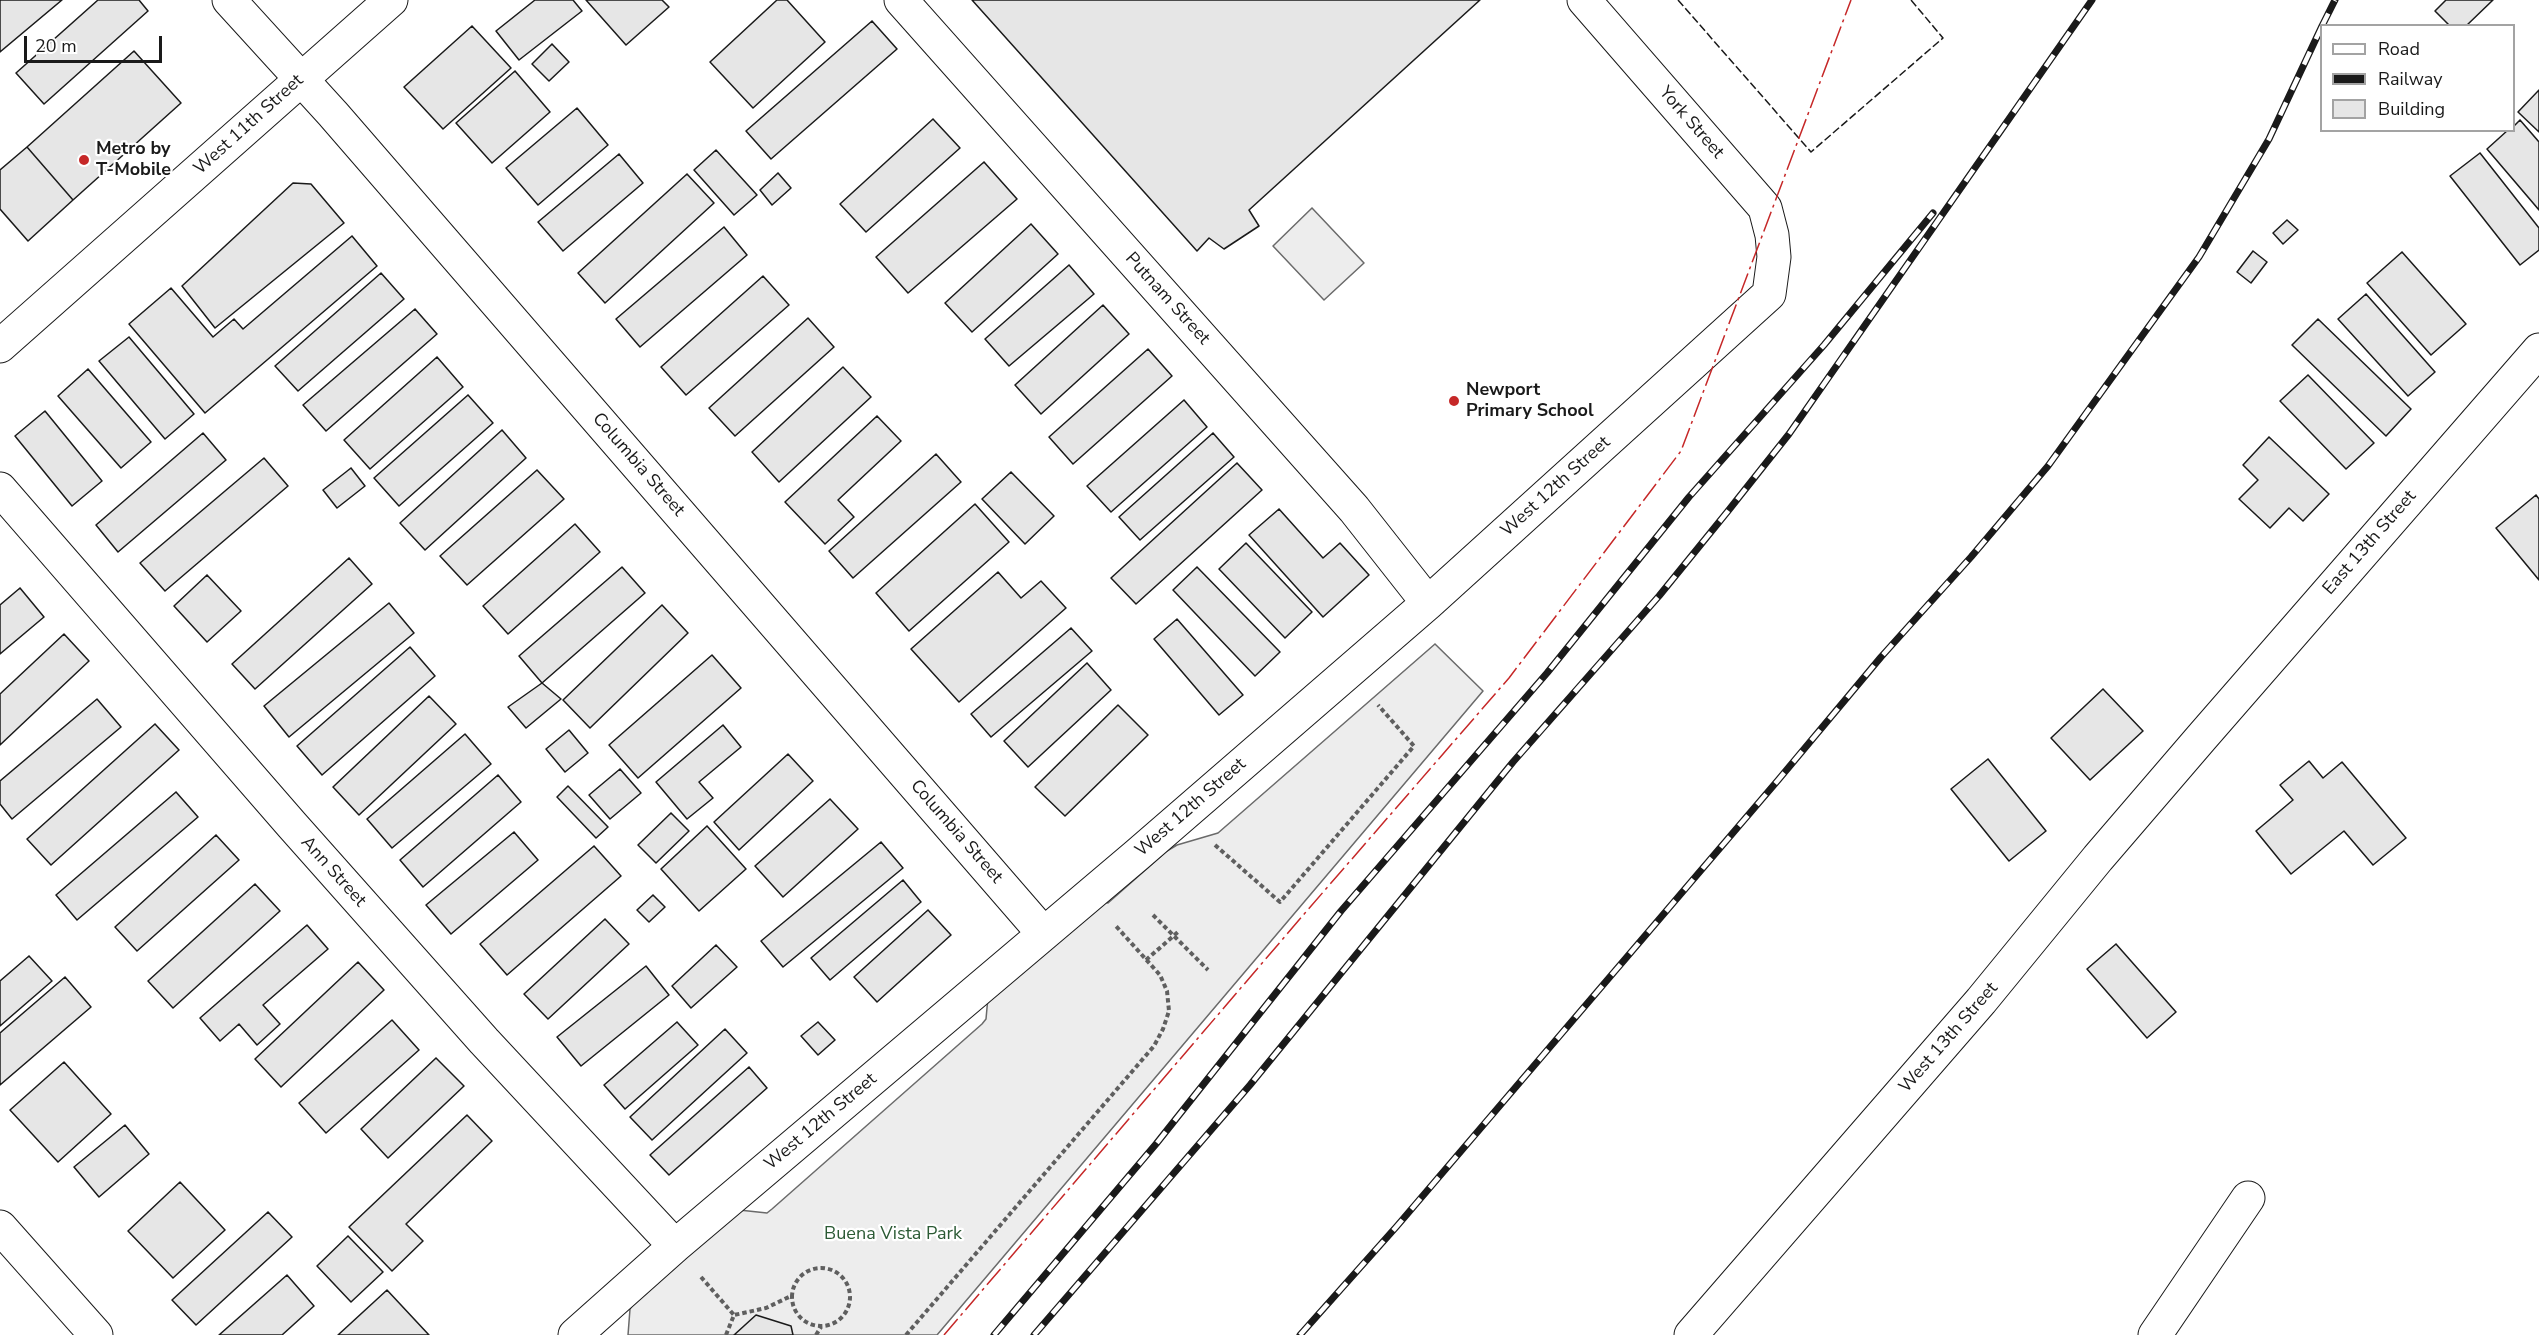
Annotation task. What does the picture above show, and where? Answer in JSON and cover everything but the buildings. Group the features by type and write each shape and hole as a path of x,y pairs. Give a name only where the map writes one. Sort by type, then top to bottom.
{"street":[{"name":"Columbia Street","path":"229,0 349,132 1043,933"},
{"name":"West 11th Street","path":"0,346 391,0"},
{"name":"Putnam Street","path":"901,0 1354,509 1428,603"},
{"name":"York Street","path":"1584,0 1765,208 1772,235 1774,256"},
{"name":"West 12th Street","path":"574,1335 675,1246 1089,895 1428,603 1769,294 1774,256"},
{"name":"East 13th Street","path":"2202,736 2539,350"},
{"name":"Ann Street","path":"0,489 468,1024 675,1246"},
{"name":"West 13th Street","path":"1691,1335 1981,1002 2098,858 2202,736"},
{"path":"2156,1335 2248,1198"},
{"path":"0,1227 96,1335"}],"path":[{"path":"1215,845 1280,902 1414,746 1378,705"},
{"path":"906,1335 1154,1046 1169,1011 1167,991 1160,975 1089,895"},
{"path":"1154,915 1208,970"},
{"path":"1146,960 1178,932"},
{"path":"675,1246 734,1315"},
{"path":"822,1268 836,1272 846,1283 850,1298 846,1313 835,1323 820,1327 805,1323 794,1311 791,1296 795,1281 807,1271 822,1268"},
{"path":"734,1315 766,1308 791,1296"},
{"path":"726,1335 734,1315"},
{"path":"816,1335 820,1327"}],"shaded area":[{"path":"1312,208 1364,263 1324,300 1273,246"},
{"name":"Buena Vista Park","path":"1435,644 1483,691 937,1335 628,1335 630,1309 633,1304 739,1210 767,1213 772,1209 982,1024 986,1019 988,997 1105,902 1108,903 1167,851 1177,845 1218,833"}],"railway":[{"path":"1034,1335 1250,1085 1513,762 1659,596 1728,511 1789,434 2092,0"},
{"path":"2323,24 2335,0"},
{"path":"1300,1335 1397,1226 1881,657 1971,557 2048,466 2199,257 2269,139 2320,30"},
{"path":"994,1335 1156,1144 1341,911 1547,673 1689,497 1824,345 1933,213"}],"fence":[{"path":"1678,0 1811,152 1943,38 1911,0"}],"power":[{"path":"944,1335 1509,678 1681,451 1851,0"}],"place":[{"name":"Metro by T-Mobile","path":"84,160"},
{"name":"Newport Primary School","path":"1454,401"}]}
